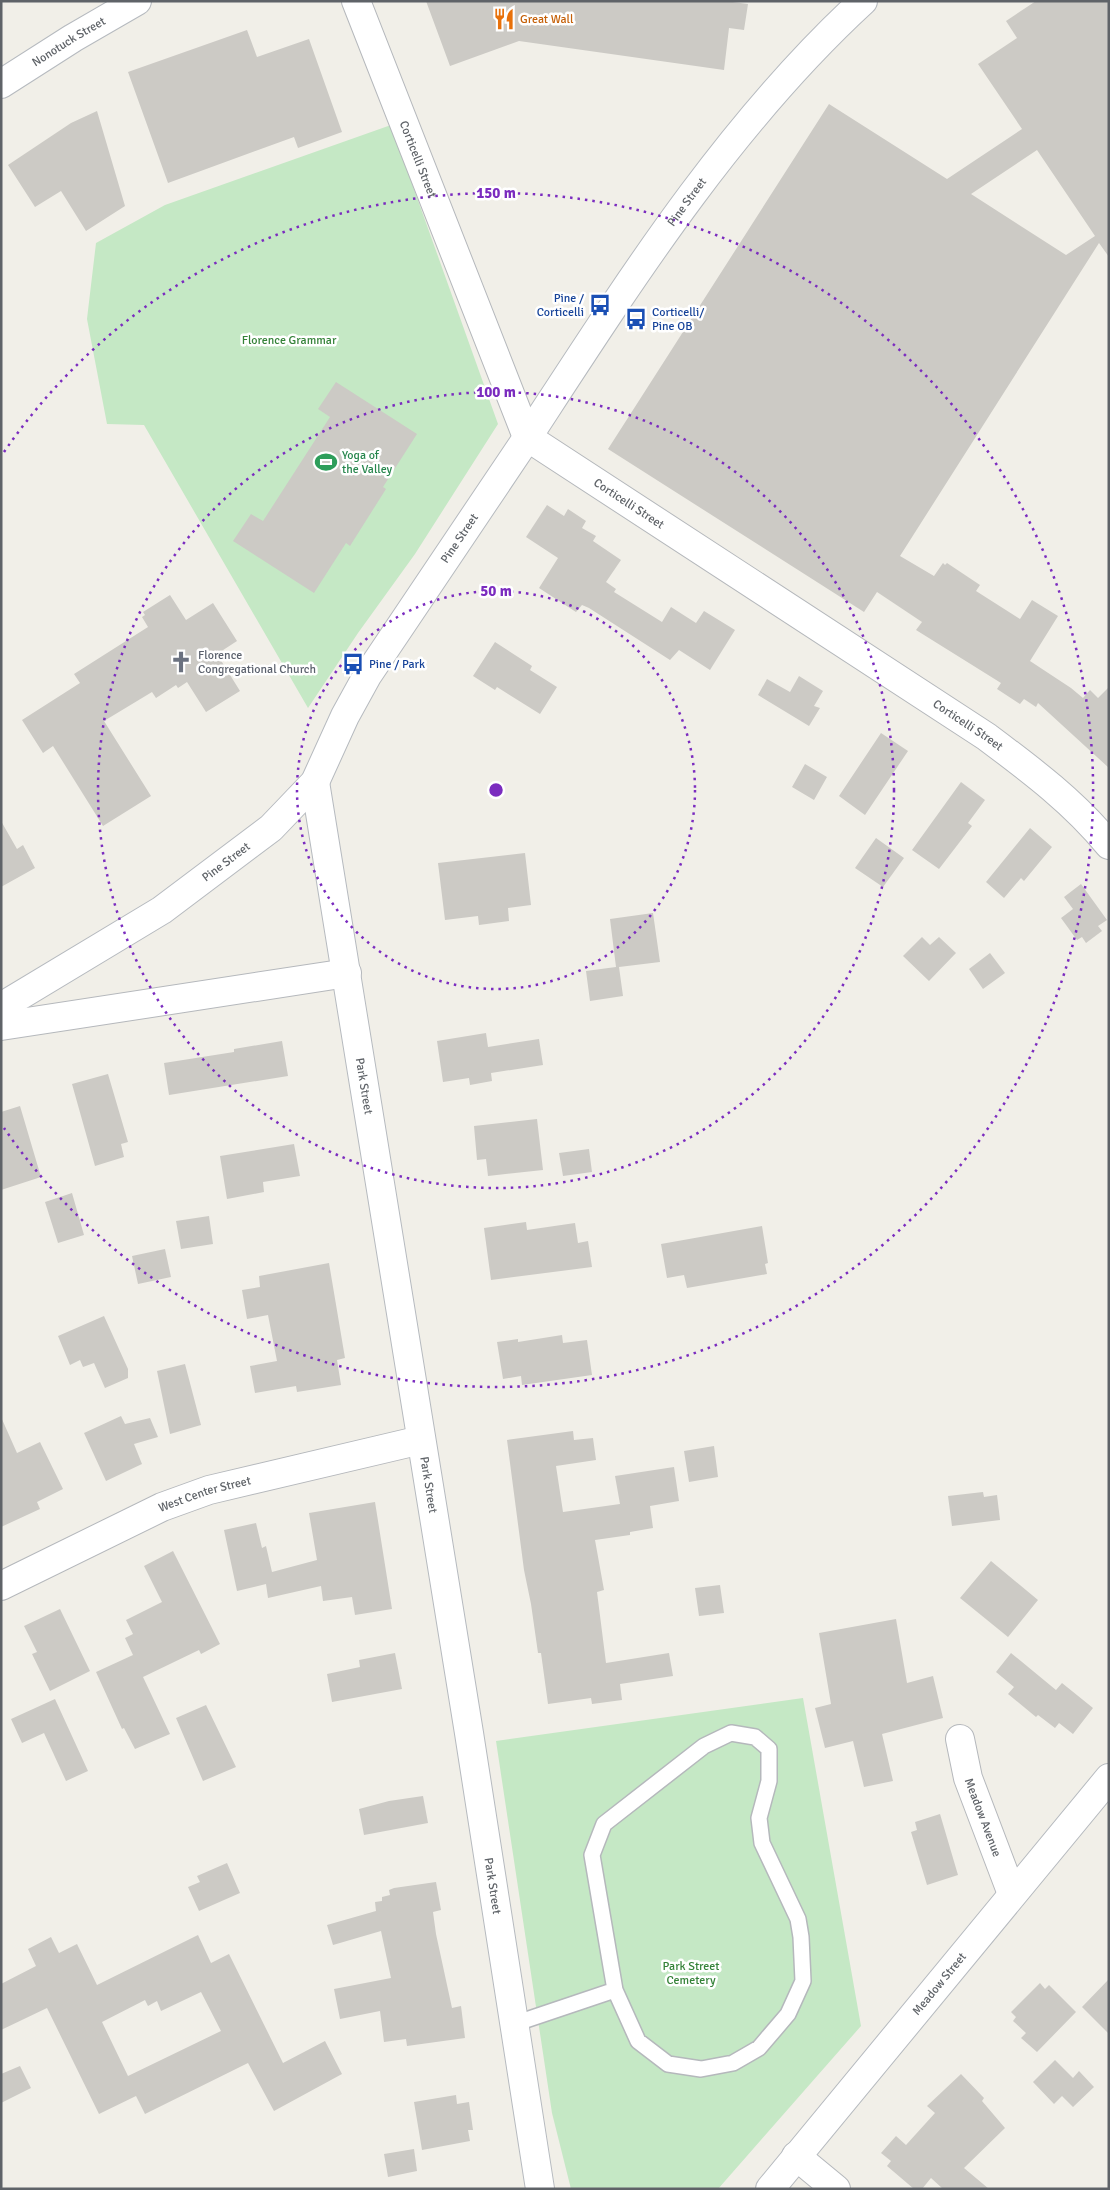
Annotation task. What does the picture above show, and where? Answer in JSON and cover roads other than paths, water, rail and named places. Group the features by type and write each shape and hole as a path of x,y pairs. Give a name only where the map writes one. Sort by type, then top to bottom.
{"street":[{"name":"Nonotuck Street","path":"1,84 73,38 137,1"},
{"name":"Corticelli Street","path":"356,1 527,437 987,737 1036,773 1087,819 1109,845"},
{"name":"Pine Street","path":"1,1007 162,910 271,828 315,782 345,716 367,676 527,437 578,357 710,172 776,91 863,1"},
{"name":"Park Street","path":"315,782 540,2189"},
{"path":"1,1026 347,973"},
{"name":"West Center Street","path":"1,1586 162,1507 209,1490 421,1440"},
{"name":"Meadow Avenue","path":"960,1739 968,1778 1012,1894"},
{"name":"Meadow Street","path":"770,2189 1109,1778"},
{"path":"796,2156 836,2189"}],"lane":[{"path":"731,1733 755,1737 770,1749 769,1782 758,1818 762,1842 798,1919 801,1937 803,1981 788,2014 759,2048 733,2063 701,2068 668,2064 638,2041 615,1990 592,1854 604,1824 704,1746 731,1733"},
{"path":"514,2024 615,1990"}],"place":[{"name":"Great Wall","path":"504,19"},
{"name":"Pine / Corticelli","path":"600,305"},
{"name":"Corticelli/ Pine OB","path":"636,319"},
{"name":"Yoga of the Valley","path":"326,462"},
{"name":"Florence Congregational Church","path":"181,662"},
{"name":"Pine / Park","path":"353,664"}],"park label":[{"name":"Florence Grammar","path":"289,340"},
{"name":"Park Street Cemetery","path":"691,1973"}]}
